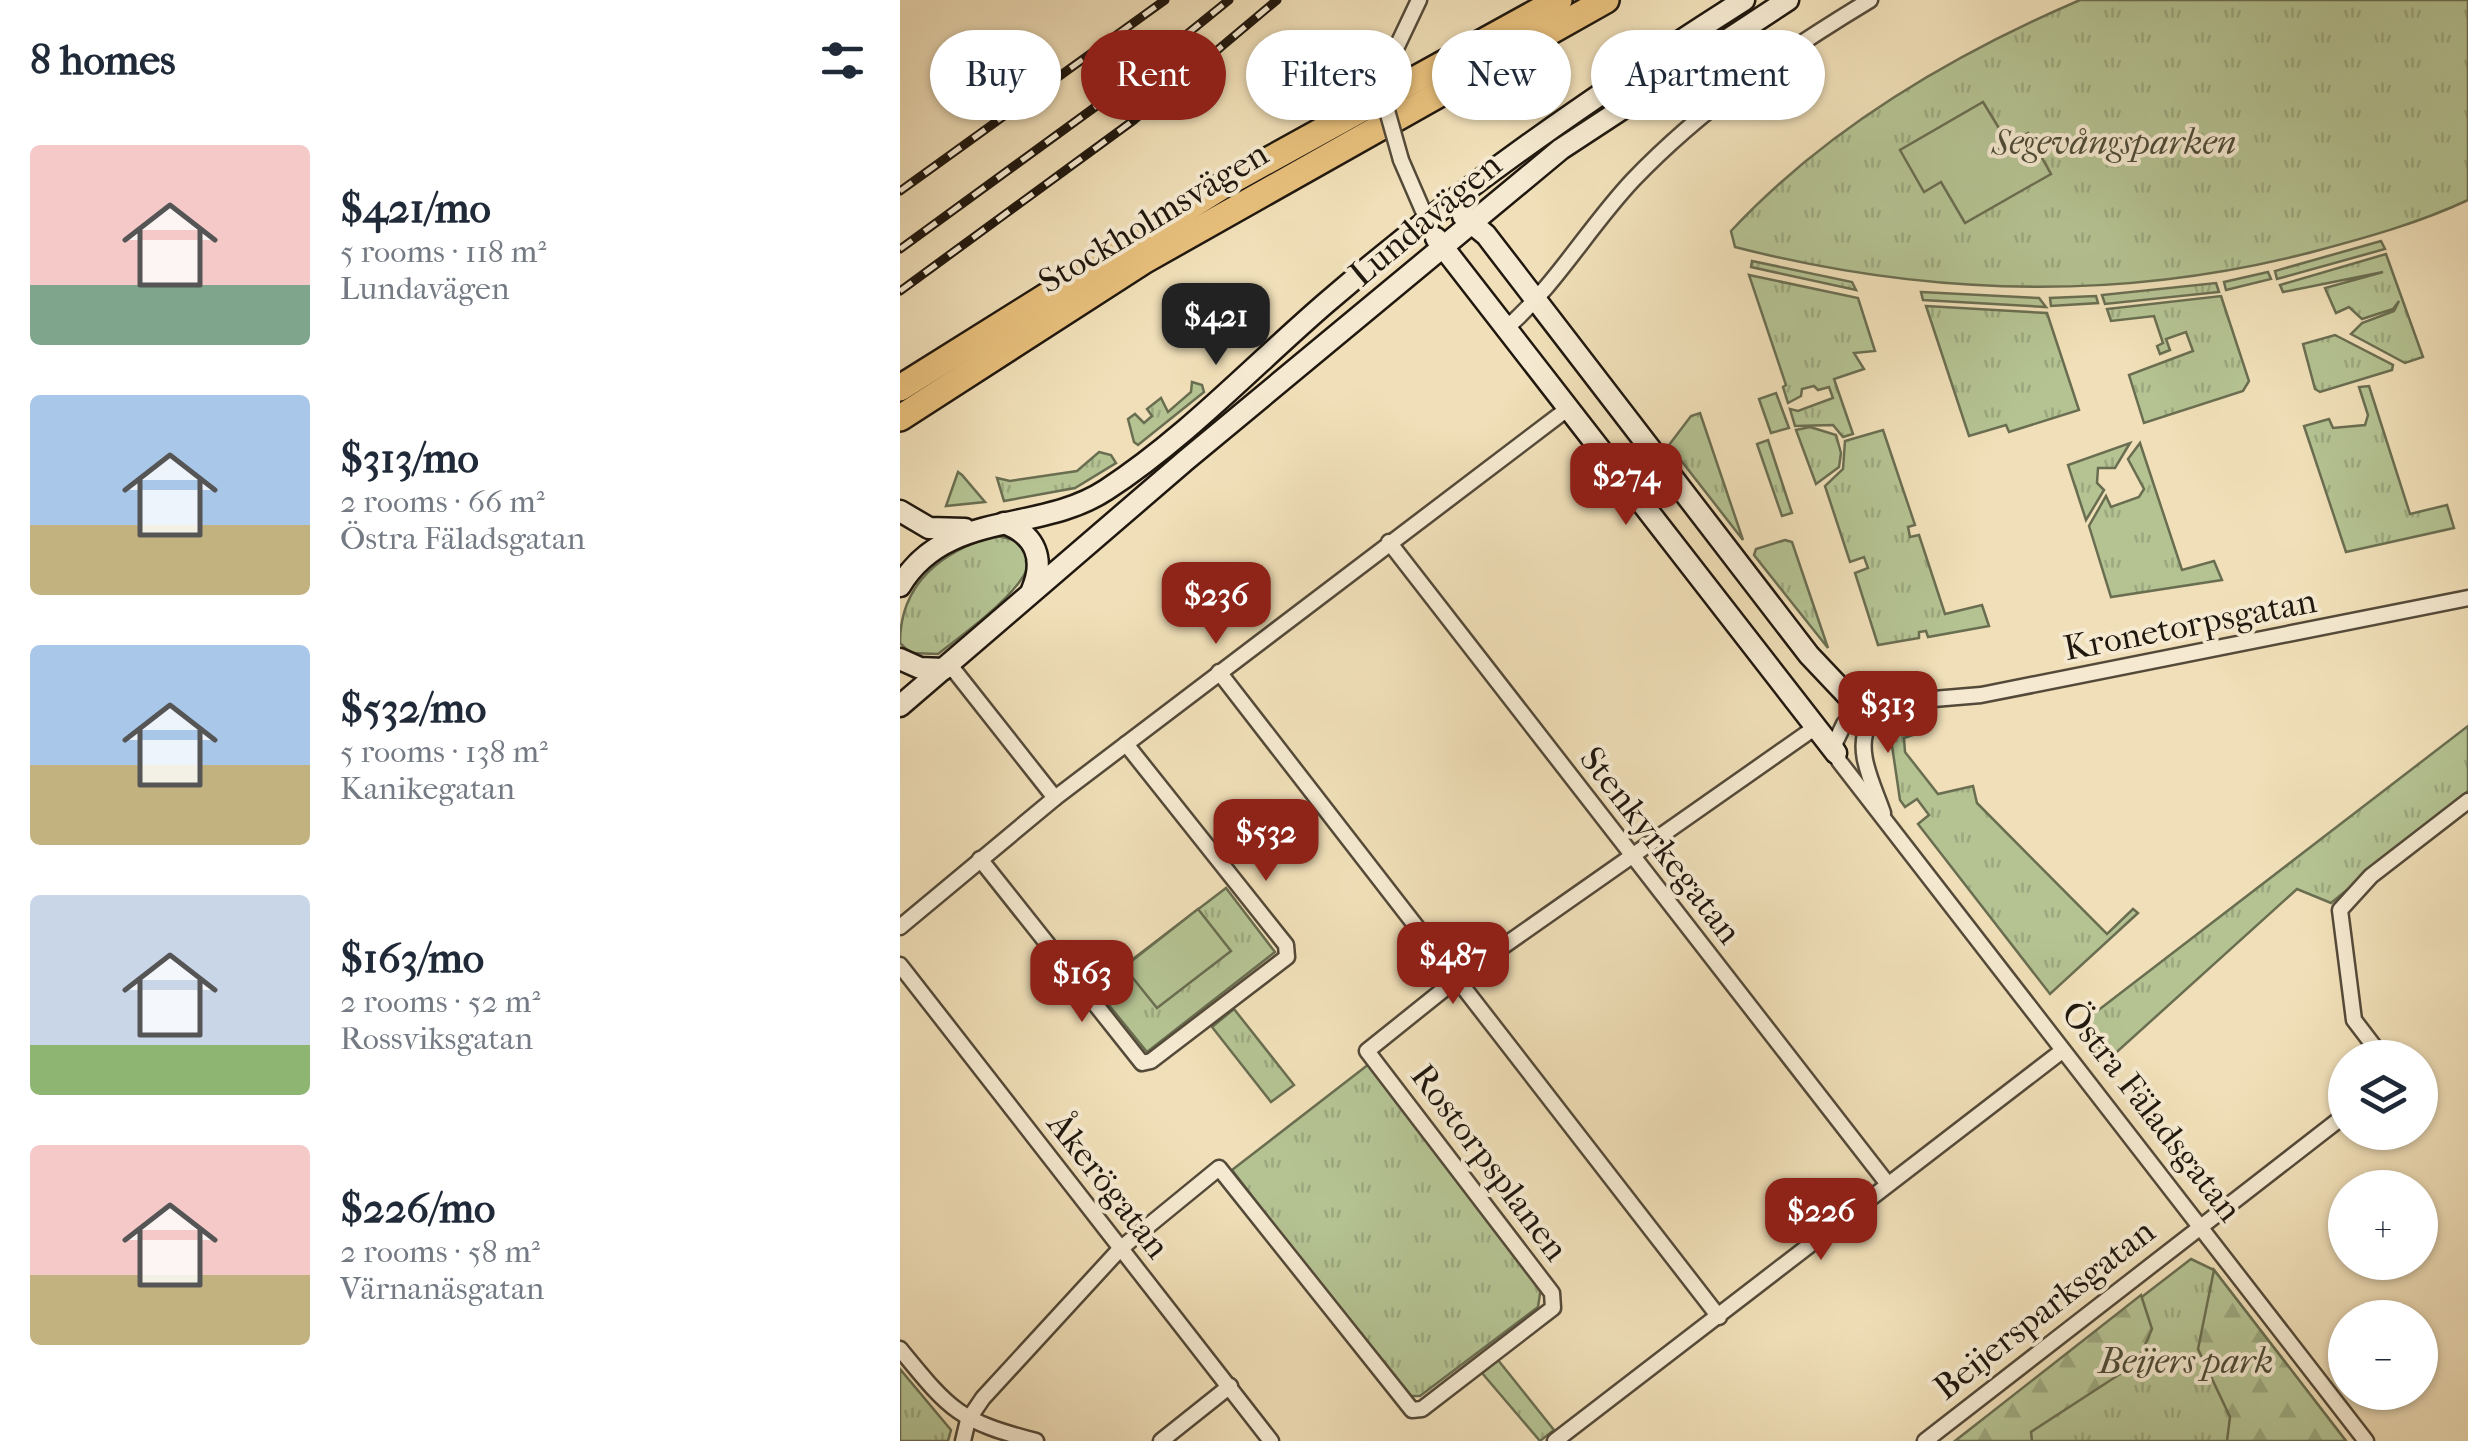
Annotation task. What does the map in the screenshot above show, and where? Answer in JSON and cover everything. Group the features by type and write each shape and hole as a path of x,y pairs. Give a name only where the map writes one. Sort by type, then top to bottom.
{"highway":[{"name":"Stockholmsvägen","path":"900,388 1214,192 1559,0"},
{"name":"Stockholmsvägen","path":"900,418 1145,260 1606,0"}],"main road":[{"name":"Lundavägen","path":"900,586 930,550 977,528 1078,506 1106,490 1427,220 1519,148 1744,0"},
{"name":"Lundavägen","path":"900,706 1562,149 1788,0"},
{"path":"1445,206 1474,222 1809,655 1866,717"},
{"name":"Östra Fäladsgatan","path":"1427,220 1441,248 1836,754"},
{"path":"900,511 929,528 977,528"},
{"path":"1004,523 1022,530 1037,551 1038,577 1032,592"},
{"path":"900,660 920,668 947,667"}],"street":[{"path":"1419,0 1391,59 1386,108 1401,160 1427,220"},
{"path":"1504,330 1537,302 1602,214 1703,114 1792,47 1870,0"},
{"path":"1412,184 1445,206"},
{"path":"900,927 1055,798 1566,410"},
{"name":"Stenkyrkegatan","path":"1389,542 1887,1183"},
{"name":"Kronetorpsgatan","path":"1866,717 1886,703 1923,703 2170,660 2468,598"},
{"path":"947,667 1055,798"},
{"path":"1219,672 1719,1317"},
{"path":"1866,717 1863,750 1836,754 1837,734 1866,717"},
{"path":"1458,978 1813,729"},
{"path":"980,859 1142,1063 1151,1062 1287,957 1286,945 1126,744"},
{"name":"Östra Fäladsgatan","path":"1863,750 1886,822"},
{"name":"Östra Fäladsgatan","path":"1836,754 2366,1441"},
{"path":"2369,1040 2354,1020 2340,910 2370,876 2468,801"},
{"name":"Åkerögatan","path":"900,965 1271,1441"},
{"name":"Rostorpsplanen","path":"1120,1249 1219,1168 1412,1410 1422,1408 1540,1318 1552,1308 1552,1292 1367,1051 1458,978"},
{"path":"1555,1441 2062,1051"},
{"name":"Beijersparksgatan","path":"1925,1441 2200,1223 2328,1128"},
{"path":"963,1441 968,1420 983,1398 1120,1249"},
{"path":"900,1350 949,1408 968,1420 1036,1441"},
{"path":"1160,1441 1230,1386"}],"green space":[{"name":"Segevångsparken","path":"2080,0 2468,0 2468,200 2374,235 2243,268 2098,285 1953,284 1808,264 1735,247 1731,231 1808,159 1850,127 1939,70"},
{"path":"1983,102 2008,143 1996,151 2028,133 2051,174 1965,223 1941,182 1924,192 1900,150"},
{"path":"2381,241 2385,249 2277,279 2275,271"},
{"path":"2386,254 2423,357 2405,363 2351,334 2362,323 2394,311 2399,301 2393,309 2362,319 2349,307 2336,313 2325,288 2383,272 2283,292 2280,285"},
{"path":"1752,261 1852,282 1856,290 1751,267"},
{"path":"2268,272 2271,279 2226,290 2224,282"},
{"path":"1749,275 1858,298 1875,351 1854,353 1864,369 1834,379 1853,434 1843,437 1833,425 1795,426 1790,409 1798,411 1833,398 1829,387 1818,390 1814,386 1802,389 1801,396 1788,403 1783,387 1786,385"},
{"path":"2216,283 2219,292 2105,304 2102,295"},
{"path":"1921,292 2039,298 2046,307 1923,300"},
{"path":"2096,296 2098,303 2051,306 2050,298"},
{"path":"2221,296 2249,381 2243,391 2144,423 2129,375 2193,351 2186,332 2166,339 2170,350 2160,354 2157,346 2163,343 2154,316 2111,321 2107,309"},
{"path":"1926,306 2047,313 2079,410 2009,432 2006,425 1969,436"},
{"path":"2335,335 2393,365 2392,370 2320,392 2315,389 2303,344"},
{"path":"1192,382 1202,385 1204,392 1138,445 1134,442 1128,419 1135,414 1144,423 1152,416 1147,409 1161,398 1168,412 1191,392"},
{"path":"2369,386 2410,514 2447,505 2454,528 2346,552 2304,426 2329,419 2333,428 2365,425 2368,415 2359,387"},
{"path":"1776,393 1789,428 1771,433 1759,399"},
{"path":"1700,413 1743,540 1669,445 1691,416"},
{"path":"1810,427 1836,435 1841,453 1839,467 1816,484 1796,430"},
{"path":"1883,430 1915,525 1908,527 1910,537 1919,535 1945,614 1982,605 1989,626 1928,637 1926,631 1919,632 1919,638 1878,645 1855,573 1868,568 1864,557 1850,562 1825,486 1843,469 1845,441"},
{"path":"1768,440 1792,513 1782,516 1757,444"},
{"path":"2130,443 2115,468 2098,468 2097,483 2104,490 2086,520 2068,465"},
{"path":"2140,443 2182,570 2214,561 2222,580 2111,597 2089,526 2106,496 2111,507 2139,497 2144,489 2128,459"},
{"path":"1099,452 1111,455 1116,463 1075,488 1004,501 997,478 1010,481 1077,471"},
{"path":"958,472 962,475 985,502 946,506"},
{"path":"995,536 1021,544 1030,557 1025,573 992,611 938,654 910,653 900,643 907,604 916,587 941,561"},
{"path":"1785,540 1792,542 1828,648 1754,555 1756,549"},
{"path":"2468,726 2468,791 2331,903 2297,889 2109,1059 2079,1025"},
{"path":"1910,727 1913,735 1904,738 1905,752 1938,794 1973,786 1977,803 2107,934 2133,909 2138,913 2050,994 1918,824 1929,815 1917,799 1905,807 1900,800 1891,739"},
{"path":"1226,888 1275,952 1147,1052 1095,988"},
{"path":"1198,909 1231,951 1157,1008 1124,967"},
{"path":"1234,1009 1294,1085 1271,1102 1212,1027"},
{"path":"1369,1064 1541,1287 1538,1307 1420,1396 1406,1396 1232,1170"},
{"name":"Beijers park","path":"2191,1259 2214,1270 2346,1441 1955,1441"},
{"path":"2214,1270 2346,1441 2227,1441 2230,1417 2198,1349"},
{"path":"2141,1295 2152,1329 2137,1363 2031,1432 2032,1441 1955,1441"},
{"path":"1498,1360 1554,1430 1540,1441 1482,1373"},
{"path":"900,1369 951,1430 948,1441 900,1441"}],"railway":[{"path":"900,191 1165,0"},
{"path":"900,249 1113,94 1229,0"},
{"path":"900,291 1134,120 1277,0"}]}
